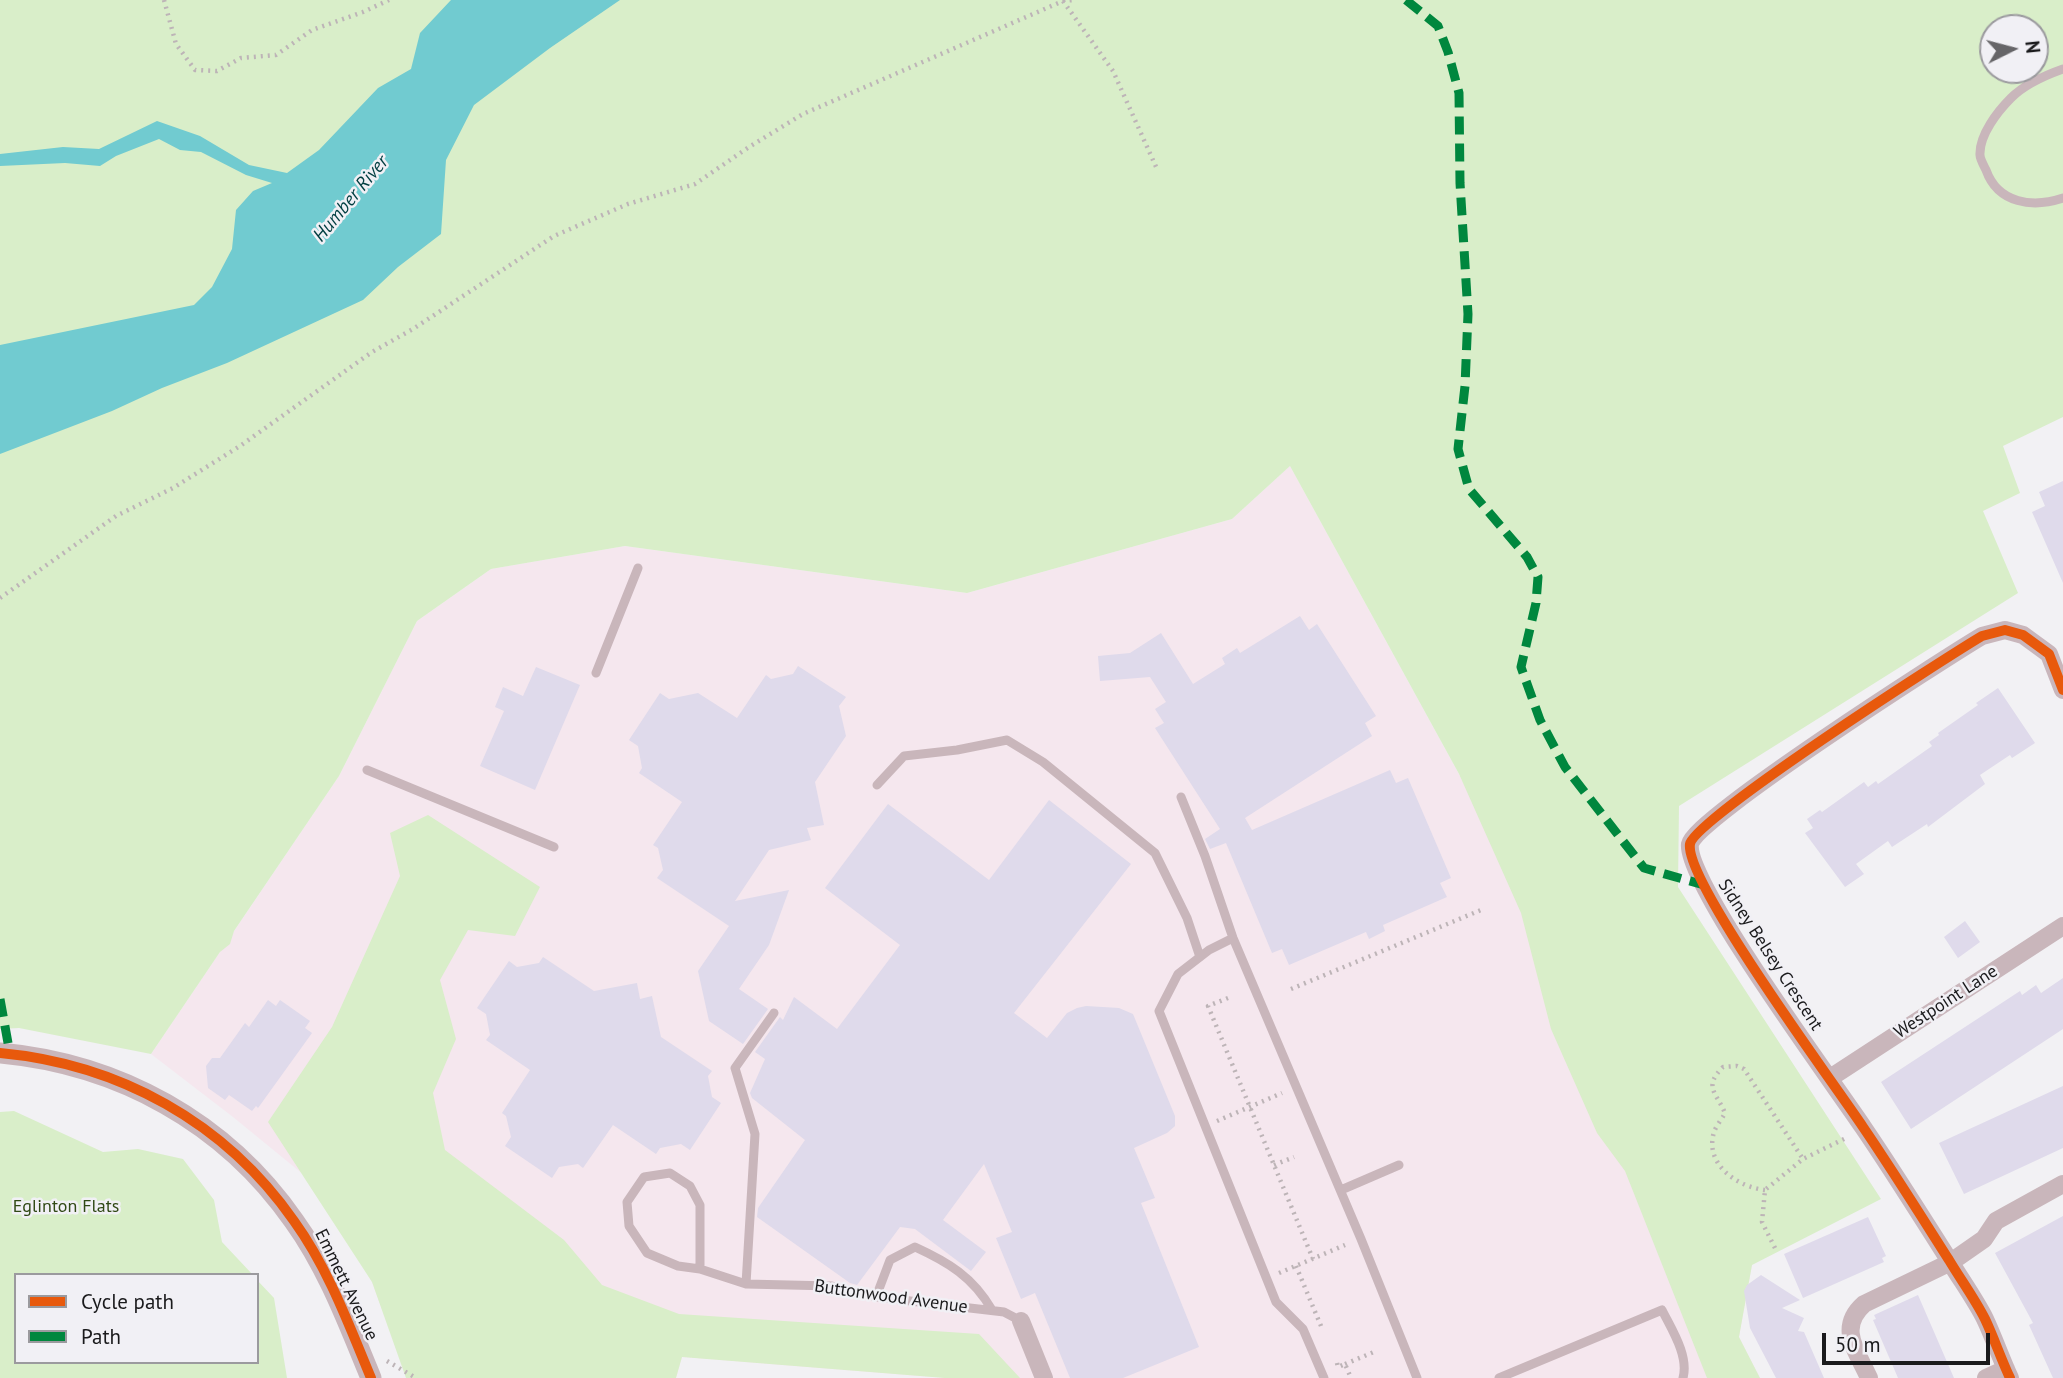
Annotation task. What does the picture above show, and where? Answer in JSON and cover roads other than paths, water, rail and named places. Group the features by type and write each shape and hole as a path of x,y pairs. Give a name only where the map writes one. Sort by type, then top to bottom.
{"street":[{"name":"Sidney Belsey Crescent","path":"2008,1373 1984,1319 1951,1262 1740,946 1704,886 1692,860 1690,843 1696,832 1718,814 1816,744 1982,636 2005,630 2023,635 2049,654 2063,690"},
{"name":"Westpoint Lane","path":"1830,1078 2063,926"},
{"name":"Emmett Avenue","path":"0,1053 47,1059 121,1080 154,1096 220,1140 254,1172 300,1230 334,1294 371,1378"},
{"path":"1869,1378 1850,1335 1849,1325 1854,1313 1864,1304 1951,1262 1984,1238 1996,1221 2063,1184"},
{"name":"Buttonwood Avenue","path":"1021,1321 1044,1378"},
{"path":"1986,1378 2008,1373"}],"lane":[{"path":"2063,68 2011,97 1986,131 1980,155 1988,178 2002,194 2017,202 2047,203 2063,198"},
{"path":"596,673 638,568"},
{"path":"877,785 904,756 957,750 1007,740 1043,762 1155,853 1187,918 1200,957"},
{"path":"367,769 554,847"},
{"path":"1181,797 1205,856 1233,938 1341,1190 1417,1378"},
{"path":"1233,938 1209,950 1178,974 1159,1011 1276,1302 1303,1329 1324,1378"},
{"path":"746,1284 755,1134 735,1068 774,1013"},
{"path":"1341,1190 1399,1165"},
{"name":"Buttonwood Avenue","path":"700,1269 700,1205 690,1185 670,1173 644,1177 627,1202 629,1226 647,1253 678,1266 700,1269 746,1284 832,1286 876,1297 1004,1312 1021,1321"},
{"path":"876,1297 890,1260 915,1247 947,1262 981,1291 992,1310"},
{"path":"1499,1378 1662,1310 1679,1342 1685,1373 1683,1378"}],"water":[{"name":"Humber River","path":"451,0 620,0 474,105 446,160 441,234 398,267 363,300 227,363 0,454 0,345 194,305 212,287 232,249 236,210 253,191 272,183 246,175 201,152 180,150 159,139 116,156 100,166 65,163 0,166 0,154 63,147 99,149 157,121 200,136 249,165 287,173 319,150 378,88 411,69 420,33"}],"park label":[{"name":"Eglinton Flats","path":"66,1207"}]}
